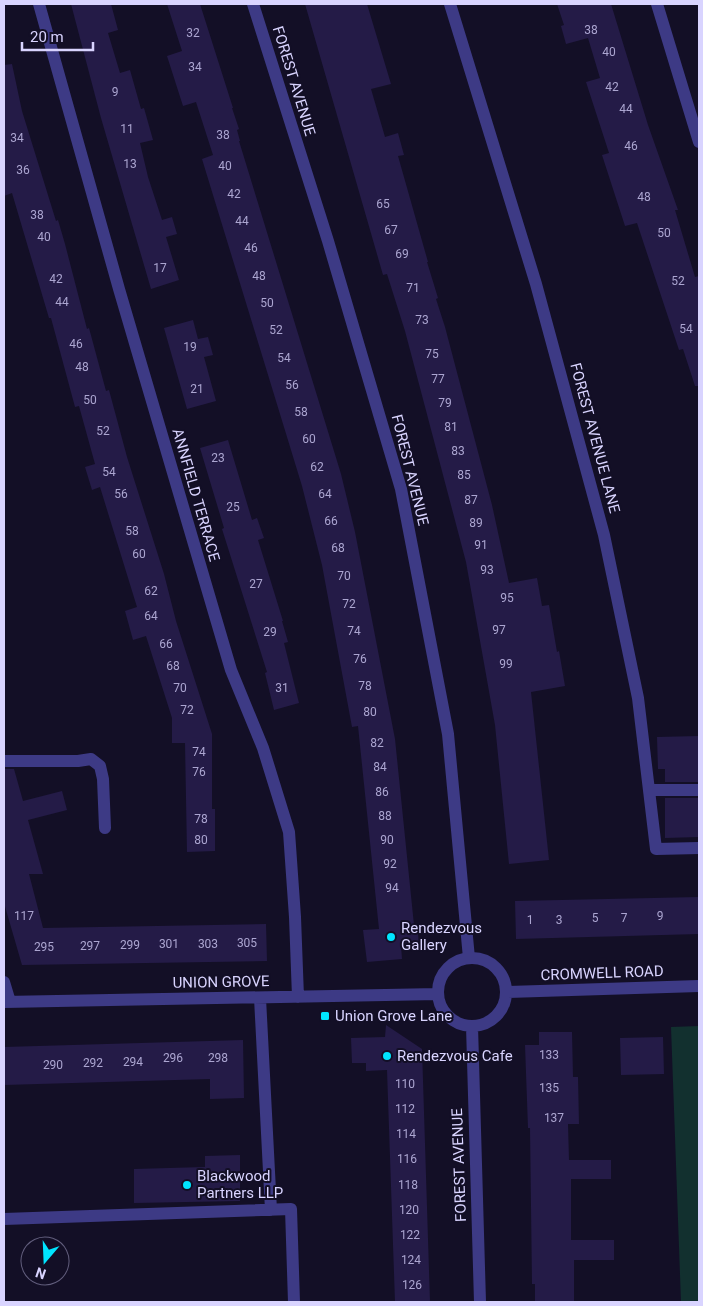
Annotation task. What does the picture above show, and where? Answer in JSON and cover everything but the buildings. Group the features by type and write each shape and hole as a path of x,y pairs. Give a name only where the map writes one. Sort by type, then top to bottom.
{"street":[{"name":"ANNFIELD TERRACE","path":"39,4 119,289 231,670 263,748 289,832 298,997"},
{"name":"FOREST AVENUE","path":"253,4 328,241 401,489 448,734 469,958"},
{"name":"FOREST AVENUE LANE","path":"450,4 536,284 604,535 638,698 656,848 699,848"},
{"path":"657,4 699,142"},
{"path":"4,761 78,761 92,759 100,766 104,828"},
{"path":"649,790 699,790"},
{"path":"469,958 480,959 490,964 499,971 504,981 506,992 504,1003 492,1020 482,1025 462,1025 452,1020 440,1004 438,994 443,974 450,966 469,958"},
{"path":"4,982 7,1002"},
{"name":"CROMWELL ROAD","path":"506,992 699,986"},
{"name":"UNION GROVE","path":"7,1002 438,994"},
{"path":"260,998 270,1210"},
{"name":"FOREST AVENUE","path":"472,1026 480,1302"},
{"path":"4,1220 291,1209 294,1302"}],"green space":[{"path":"699,1026 699,1302 681,1302 671,1027"}],"place":[{"name":"Rendezvous Gallery","path":"391,937"},
{"name":"Union Grove Lane","path":"325,1016"},
{"name":"Rendezvous Cafe","path":"387,1056"},
{"name":"Blackwood Partners LLP","path":"187,1185"}]}
